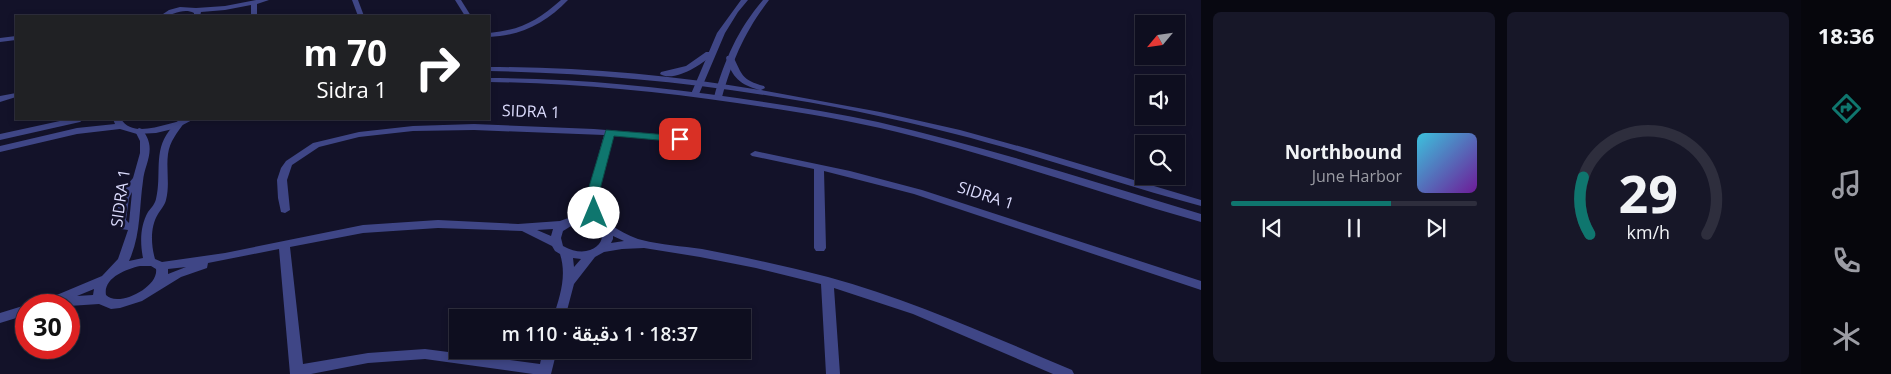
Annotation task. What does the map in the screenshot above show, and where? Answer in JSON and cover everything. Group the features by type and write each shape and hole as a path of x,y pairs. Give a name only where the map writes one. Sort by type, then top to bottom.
{"street":[{"path":"165,15 185,9 196,14 266,0"},
{"path":"355,0 361,15"},
{"path":"458,0 467,15"},
{"path":"490,35 514,32 534,25 565,0"},
{"path":"698,89 710,54 725,24 745,0"},
{"path":"718,97 730,58 746,24 766,0"},
{"path":"254,3 254,15"},
{"path":"0,40 15,38"},
{"path":"490,69 638,75 679,73 689,70 710,54"},
{"path":"730,58 736,75 747,83 810,101"},
{"path":"638,75 698,89 718,97 795,108 955,144 1201,218"},
{"path":"490,80 558,81 698,89 721,87 810,101 927,124 1201,203"},
{"path":"0,99 15,95"},
{"path":"0,137 76,120"},
{"path":"0,149 119,123 139,131 160,129 185,121"},
{"path":"158,285 163,271 156,264 146,245 151,218 161,200 163,152 169,137 185,121"},
{"name":"SIDRA 1","path":"285,210 282,182 283,172 288,163 310,147 340,137 392,131 481,127 553,129 680,139"},
{"name":"SIDRA 1","path":"119,269 130,249 132,228 125,226 121,221 123,198 125,192 138,179 146,148 144,139 139,131"},
{"path":"69,294 106,278 119,269 141,262 156,264 225,257 363,229 438,224 518,228 561,225 575,219 592,197 610,133"},
{"name":"SIDRA 1","path":"755,154 884,182 954,203 1201,286"},
{"path":"819,167 820,248"},
{"path":"569,282 608,239 601,225 592,197"},
{"path":"575,219 601,225 644,244"},
{"path":"556,243 557,230 561,225"},
{"path":"518,228 556,243 565,252 569,266 569,282 562,309"},
{"path":"284,244 297,372 368,358 425,354 544,372 548,359"},
{"path":"565,252 582,256 622,245 644,244 764,266 826,281 914,311 1067,374"},
{"path":"80,300 100,299 108,303 120,304 134,300 147,294 177,274 225,257"},
{"path":"100,299 98,293 100,286 106,278"},
{"path":"826,281 833,374"},
{"path":"0,318 15,313"}],"route":[{"path":"594,213 592,197 610,133 680,139"}]}
